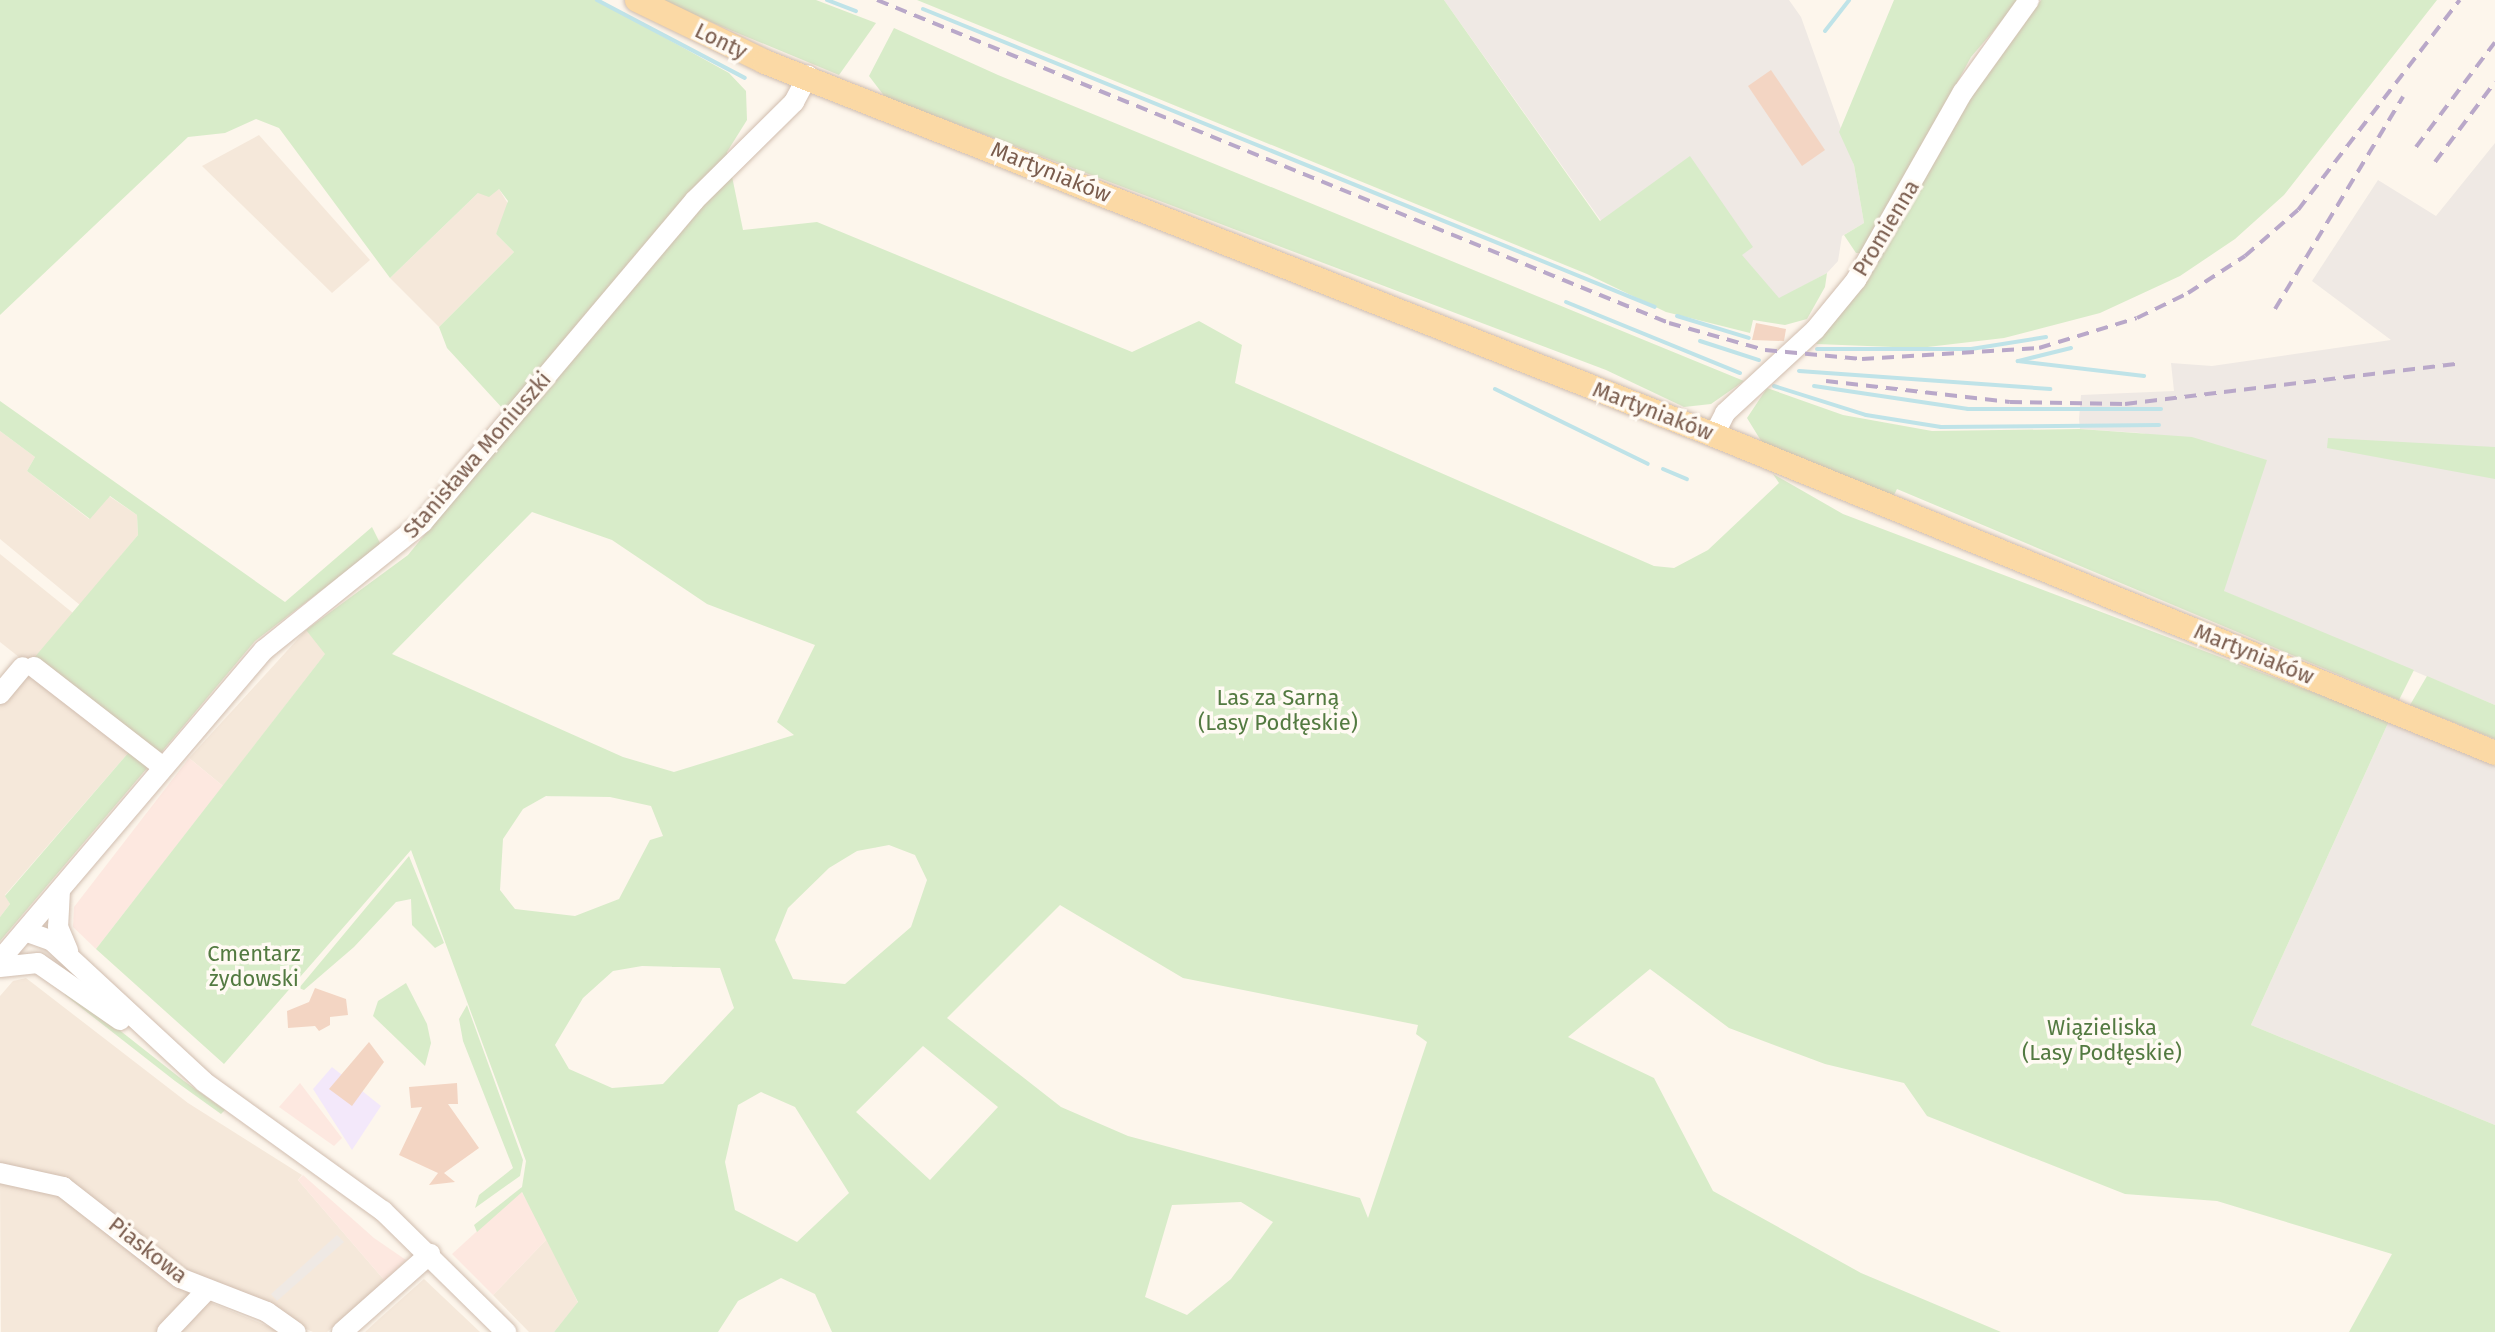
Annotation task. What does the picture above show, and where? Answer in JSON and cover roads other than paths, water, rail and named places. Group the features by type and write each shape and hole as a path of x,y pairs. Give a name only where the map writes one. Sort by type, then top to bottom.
{"main road":[{"name":"Lonty","path":"637,0 765,62 808,76"},
{"name":"Martyniaków","path":"808,76 1714,435 2495,753"}],"street":[{"name":"Promienna","path":"1714,435 1725,413 1815,330 1856,280 1963,92 2029,0"},
{"name":"Stanisława Moniuszki","path":"0,960 264,650 423,522 694,201 794,102 808,76"},
{"path":"0,694 29,667 163,767"},
{"path":"60,890 58,927 69,968"},
{"path":"25,931 42,934 69,968 204,1082 364,1195 430,1254 506,1332"},
{"path":"0,967 38,963 69,968"},
{"name":"Piaskowa","path":"0,1173 63,1187 169,1270 206,1291 267,1312 296,1332"},
{"path":"342,1332 430,1254"},
{"path":"167,1332 206,1291"}],"waterway":[{"path":"597,0 745,78"},
{"path":"827,0 856,11"},
{"path":"1825,31 1849,0"},
{"path":"923,9 1655,307"},
{"path":"1566,302 1740,373"},
{"path":"1677,316 1749,338"},
{"path":"1817,349 1971,349 2046,337"},
{"path":"1700,341 1759,360"},
{"path":"2071,348 2018,361 2144,376"},
{"path":"1799,371 2050,389"},
{"path":"1774,386 1866,415 1941,427 2159,425"},
{"path":"1814,386 1968,409 2161,409"},
{"path":"1495,389 1648,464"},
{"path":"1663,469 1687,479"}],"railway":[{"path":"877,0 1669,323 1765,350 1862,359 2039,348 2137,318 2188,293 2245,256 2298,210 2460,0"},
{"path":"2416,147 2495,42"},
{"path":"2435,162 2495,82"},
{"path":"2275,309 2403,97"},
{"path":"1826,381 2010,402 2125,404 2462,363"}],"park label":[{"name":"Las za Sarną (Lasy Podłęskie)","path":"1278,710"},
{"name":"Cmentarz żydowski","path":"254,966"},
{"name":"Wiązieliska (Lasy Podłęskie)","path":"2102,1040"}]}
